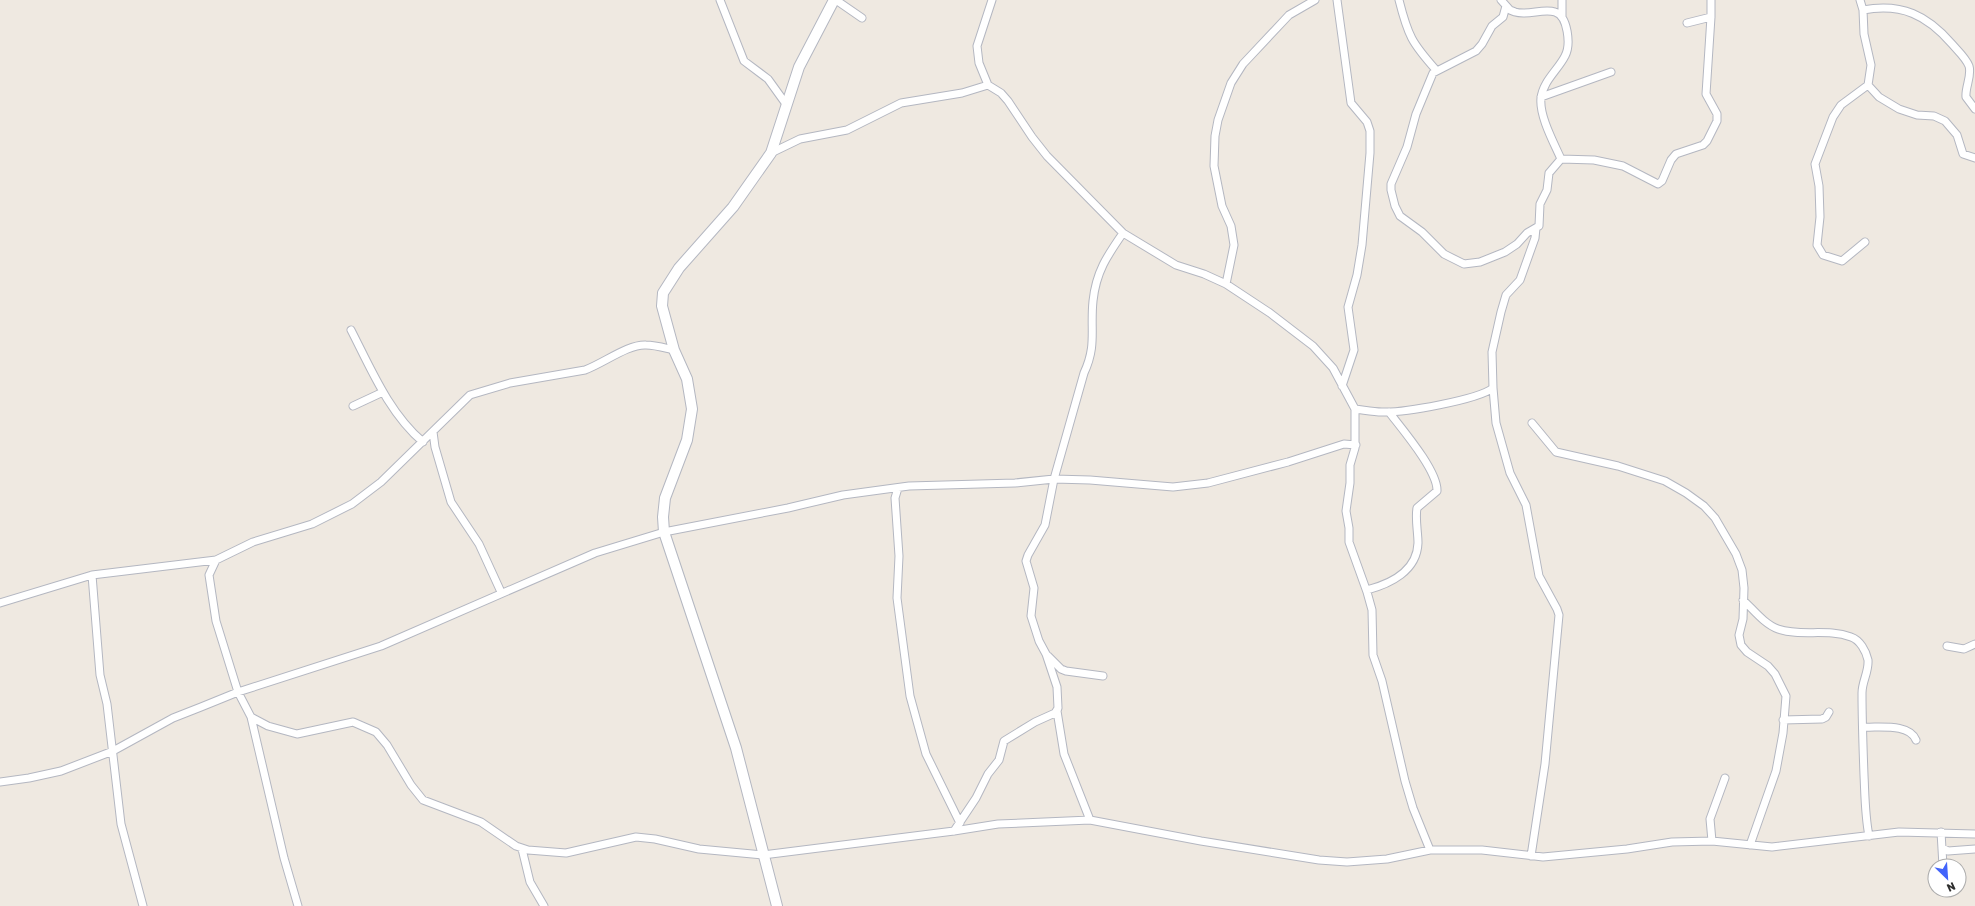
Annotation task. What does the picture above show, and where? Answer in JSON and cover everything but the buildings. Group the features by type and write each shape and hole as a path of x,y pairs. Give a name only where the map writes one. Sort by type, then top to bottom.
{"main road":[{"path":"778,906 763,855 736,748 664,532 663,517 665,498 687,440 692,409 687,379 674,350 662,306 663,293 666,285 679,268 733,207 771,153 799,68 835,0"}],"street":[{"path":"720,0 744,61 768,79 786,104"},
{"path":"835,0 862,18"},
{"path":"992,0 977,46 979,63 988,85 1001,93 1008,101 1032,137 1066,177 1123,232 1176,266 1204,274 1226,284 1270,313 1313,346 1333,368 1355,409 1356,445 1350,465 1350,483 1346,511 1349,528 1348,542 1367,590 1372,613 1373,655 1382,680 1413,808 1430,850"},
{"path":"1226,284 1234,245 1231,226 1222,206 1214,166 1215,136 1218,120 1231,83 1243,64 1289,15 1315,0"},
{"path":"1337,0 1350,102 1366,122 1370,131 1370,153 1362,244 1357,275 1348,308 1354,350 1342,386"},
{"path":"1399,0 1408,34 1417,48 1436,70"},
{"path":"1501,0 1506,6 1519,13 1554,11 1562,16"},
{"path":"1561,159 1544,116 1541,97 1547,82 1566,55 1566,26 1562,16 1562,0"},
{"path":"1561,159 1594,160 1623,166 1658,184 1662,181 1671,160 1676,154 1703,145 1717,121 1717,114 1706,94 1711,0"},
{"path":"1860,0 1863,10 1864,34 1871,65 1868,86 1841,106 1833,117 1815,164 1819,186 1820,217 1816,242 1818,249 1823,255 1842,261 1865,242"},
{"path":"1506,6 1503,17 1492,26 1482,44 1476,51 1460,60 1436,70 1429,82 1416,114 1407,147 1391,184 1392,196 1400,216 1422,232 1444,254 1464,264 1480,262 1496,257 1517,244 1527,233 1536,228 1540,223 1540,204 1547,190 1549,173 1561,159"},
{"path":"1863,10 1878,7 1891,7 1916,14 1945,36 1963,56 1969,66 1972,75 1966,97 1975,109"},
{"path":"1687,23 1711,17"},
{"path":"1541,97 1611,72"},
{"path":"771,153 800,139 847,130 902,104 962,93 988,85"},
{"path":"1868,86 1879,97 1900,109 1917,114 1934,116 1945,121 1957,135 1964,154 1971,158 1975,158"},
{"path":"1531,856 1545,764 1559,615 1539,576 1526,505 1510,473 1496,423 1492,352 1506,295 1520,280 1535,238 1536,228"},
{"path":"1090,820 1064,754 1056,711 1058,708 1057,687 1031,616 1034,588 1026,561 1045,524 1054,479 1084,373 1090,359 1093,346 1093,302 1100,266 1123,232"},
{"path":"351,330 383,392 407,428 423,442"},
{"path":"0,603 92,575 216,560 253,542 312,524 352,504 381,482 470,395 510,383 585,370 597,366 635,346 648,345 674,350"},
{"path":"1355,409 1389,412 1404,411 1472,398 1484,394 1493,388"},
{"path":"352,406 383,392"},
{"path":"1367,590 1386,585 1396,580 1411,563 1416,553 1418,544 1418,508 1437,491 1437,485 1418,450 1389,412"},
{"path":"1532,423 1556,452 1618,466 1664,481 1686,493 1704,506 1715,518 1736,554 1742,570 1744,588 1743,619 1739,635 1741,645 1747,652 1768,666 1780,682 1786,696 1776,771 1750,845"},
{"path":"433,432 435,447 451,502 479,544 501,592"},
{"path":"0,782 29,778 61,771 112,751 173,718 238,692 381,646 501,592 595,553 664,532 788,508 843,495 898,488 955,484 1015,483 1054,479 1090,480 1173,487 1188,486 1208,483 1344,444 1356,445"},
{"path":"898,488 895,498 899,556 897,598 910,696 926,754 960,823"},
{"path":"216,560 210,570 209,582 216,621 238,692 251,717 284,858 298,906"},
{"path":"92,575 100,675 107,704 121,824 143,906"},
{"path":"1743,600 1769,624 1777,629 1790,632 1830,633 1851,637 1860,643 1868,659 1868,667 1862,685 1865,810 1869,836"},
{"path":"1948,646 1964,649 1974,648"},
{"path":"1046,654 1061,669 1066,671 1103,676"},
{"path":"954,832 988,774 999,760 1004,741 1035,722 1055,713 1058,708"},
{"path":"1783,720 1822,719 1826,717 1828,712"},
{"path":"251,717 268,726 298,734 353,722 376,732 387,745 411,786 423,800 481,822 522,849 566,853 640,837 699,849 763,855 954,832 1008,823 1090,820 1201,841 1340,862 1363,862 1387,859 1430,850 1482,850 1550,857 1627,849 1672,842 1712,841 1750,845 1789,846 1899,832 1975,834"},
{"path":"1863,727 1894,728 1905,730 1911,732 1916,740"},
{"path":"1712,841 1710,819 1725,778"},
{"path":"1941,832 1943,858"},
{"path":"1942,848 1948,851 1975,849"},
{"path":"522,849 530,882 544,906"}]}
